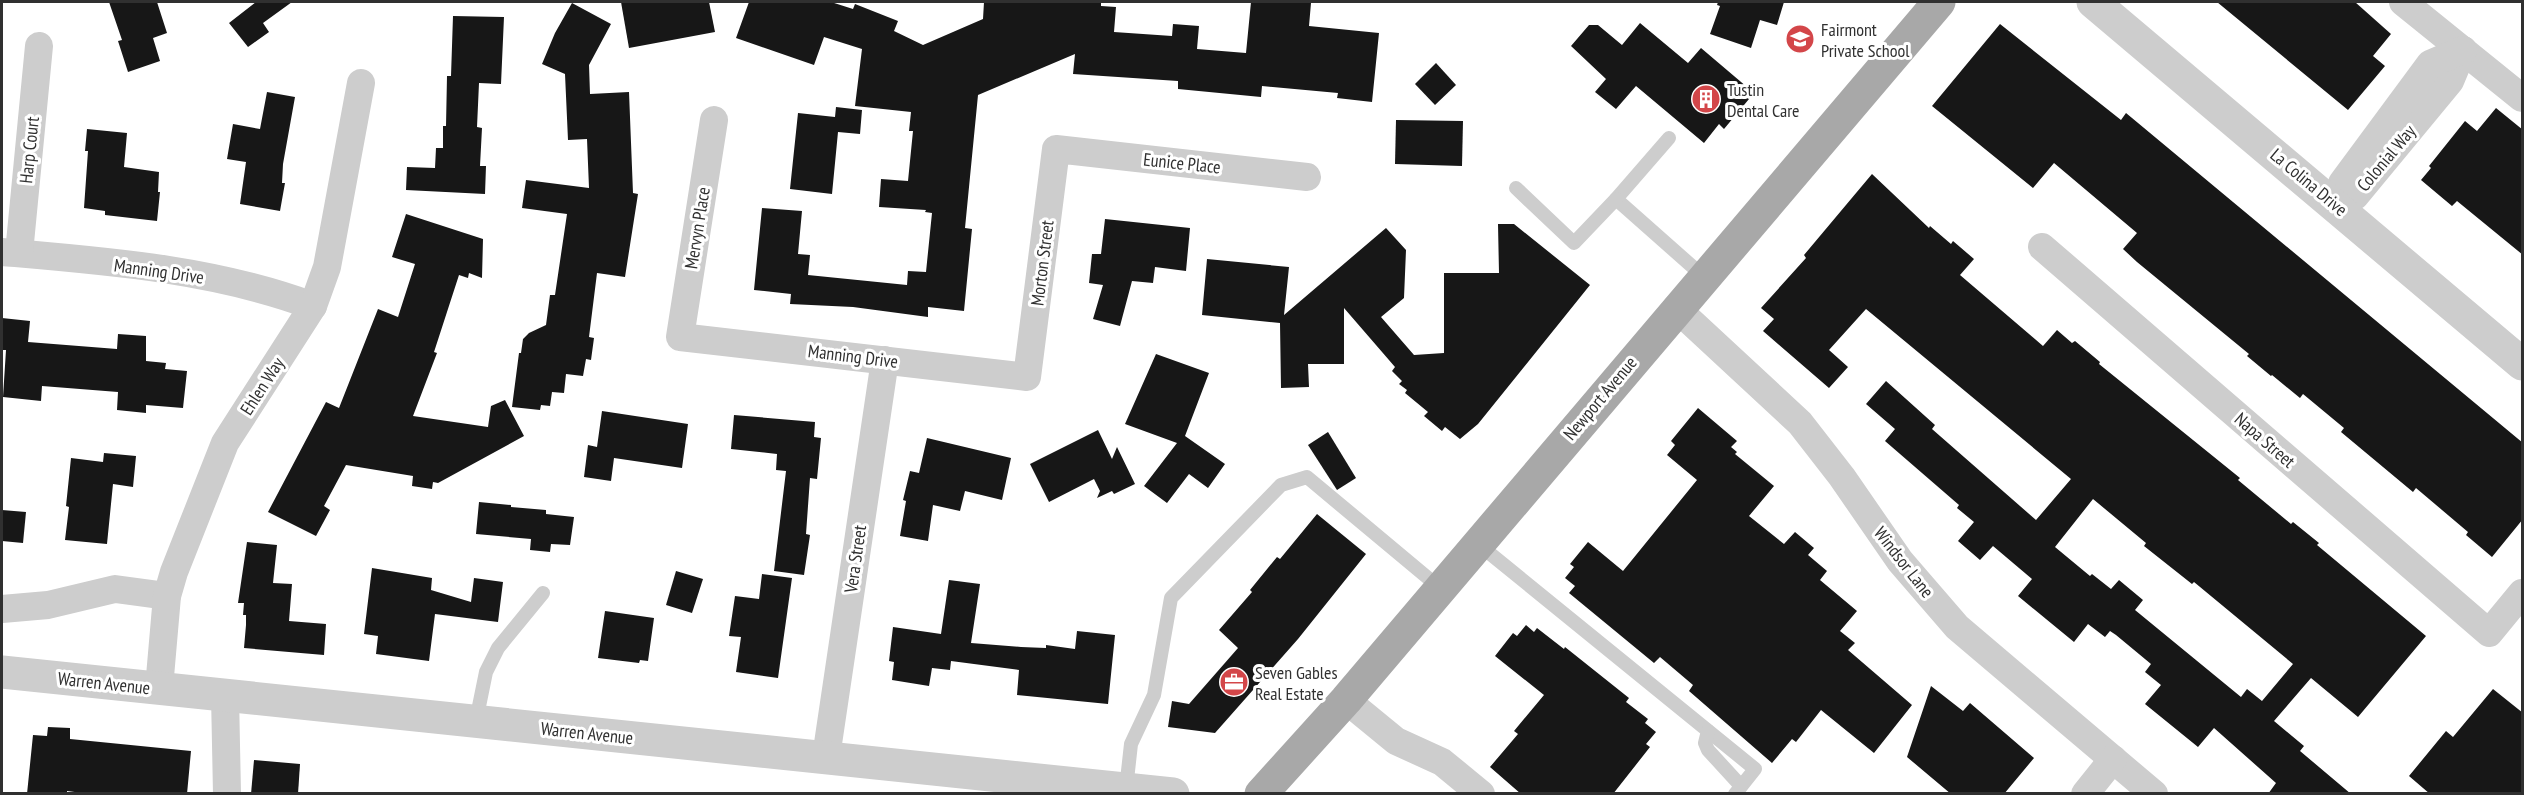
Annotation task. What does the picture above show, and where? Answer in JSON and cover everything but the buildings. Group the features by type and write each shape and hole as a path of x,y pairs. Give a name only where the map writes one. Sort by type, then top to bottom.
{"main road":[{"name":"Newport Avenue","path":"1261,794 1346,700 1703,276 1939,2"}],"street":[{"name":"La Colina Drive","path":"2093,2 2523,364"},
{"path":"2403,2 2523,98"},
{"name":"Harp Court","path":"10,252 39,46"},
{"name":"Colonial Way","path":"2337,206 2355,196 2450,81 2463,51"},
{"name":"Ehlen Way","path":"159,688 167,596 174,572 225,443 313,306 327,267 361,83"},
{"name":"Mervyn Place","path":"680,336 714,120"},
{"name":"Eunice Place","path":"1056,149 1307,177"},
{"name":"Morton Street","path":"1027,377 1056,149"},
{"name":"Napa Street","path":"2042,247 2489,633 2523,593"},
{"name":"Manning Drive","path":"10,252 179,271 281,294 313,306"},
{"name":"Windsor Lane","path":"1676,308 1800,423 1842,477 1900,561 1957,627 2154,794"},
{"name":"Manning Drive","path":"680,336 1027,377"},
{"name":"Vera Street","path":"826,758 885,360"},
{"path":"2,609 48,605 115,589 167,596"},
{"name":"Warren Avenue","path":"2,672 826,758 1056,788 1126,789 1173,794"},
{"path":"225,695 227,794"},
{"path":"1346,700 1396,741 1443,762 1481,794"},
{"path":"2085,794 2113,759"}],"lane":[{"path":"1515,188 1574,243 1670,138"},
{"path":"1616,199 1703,276"},
{"path":"1126,789 1131,744 1154,695 1171,598 1281,485 1307,477 1440,588"},
{"path":"1477,543 1755,769 1738,790 1708,750 1705,743 1708,731"},
{"path":"476,721 486,672 498,648 543,592"}],"place":[{"name":"Fairmont Private School","path":"1800,39"},
{"name":"Tustin Dental Care","path":"1706,99"},
{"name":"Seven Gables Real Estate","path":"1234,682"}]}
